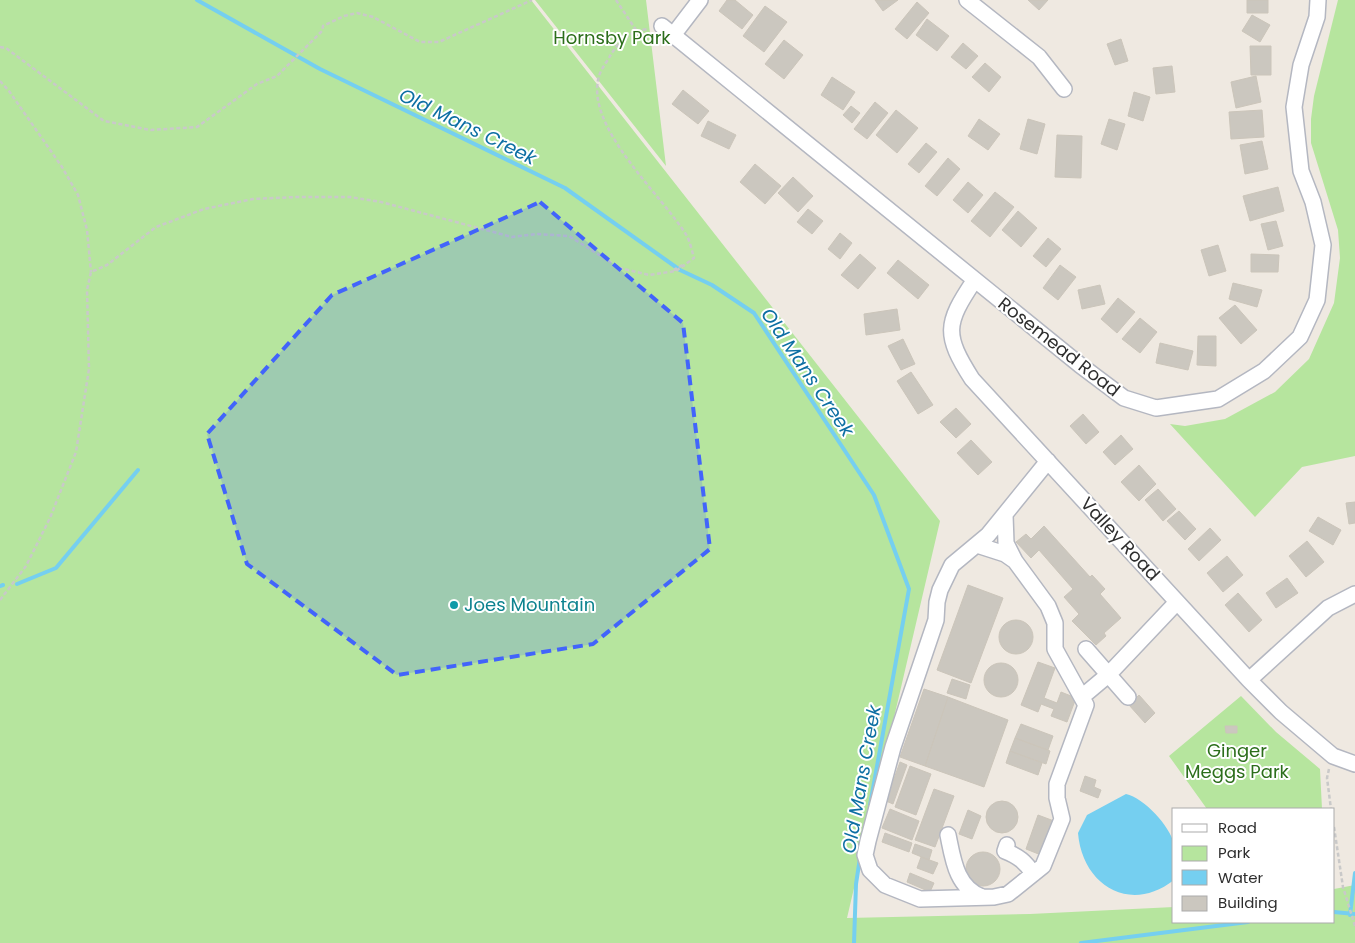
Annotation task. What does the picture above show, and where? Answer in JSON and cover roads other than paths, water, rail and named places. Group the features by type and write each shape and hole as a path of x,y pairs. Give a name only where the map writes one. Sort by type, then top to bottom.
{"street":[{"name":"Rosemead Road","path":"700,0 668,30 974,281 1124,398 1156,408 1218,399 1264,370 1300,338 1317,300 1323,245 1313,202 1301,171 1294,107 1301,64 1317,18 1318,0"},
{"path":"967,0 1039,57 1064,89"},
{"name":"Valley Road","path":"974,281 956,307 950,333 957,356 972,379 1249,680 1281,712 1333,756 1355,764"},
{"path":"1005,515 1006,543 1015,561 1048,606 1055,623 1055,649 1083,696 1086,705 1057,784 1057,798 1062,819 1043,866 1008,894 983,897 920,899 885,885 870,870 866,855 887,766 936,620 940,590 952,565 988,535 1048,461"},
{"path":"976,544 1005,554 1015,561"},
{"path":"1249,680 1328,608 1355,594"},
{"path":"1083,696 1108,675 1177,602"},
{"path":"1086,649 1128,697"},
{"path":"948,835 962,883 968,889 983,897"},
{"path":"1007,845 1005,851 1018,856 1033,874"}],"water":[{"path":"1126,794 1141,801 1162,821 1172,837 1172,881 1157,890 1141,895 1125,894 1111,889 1098,880 1088,867 1081,851 1078,833 1087,815"}],"waterway":[{"name":"Old Mans Creek","path":"197,0 320,69 565,188 680,270 712,285 754,313 874,495 909,589 870,805"},
{"path":"17,584 56,568 138,470"},
{"name":"Old Mans Creek","path":"854,943 856,884 860,858"},
{"path":"1350,915 1355,873"},
{"path":"1335,912 1355,914"},
{"path":"1081,943 1240,923"}],"place":[{"name":"Joes Mountain","path":"454,605"}],"park label":[{"name":"Hornsby Park","path":"612,38"},
{"name":"Ginger Meggs Park","path":"1237,761"}]}
